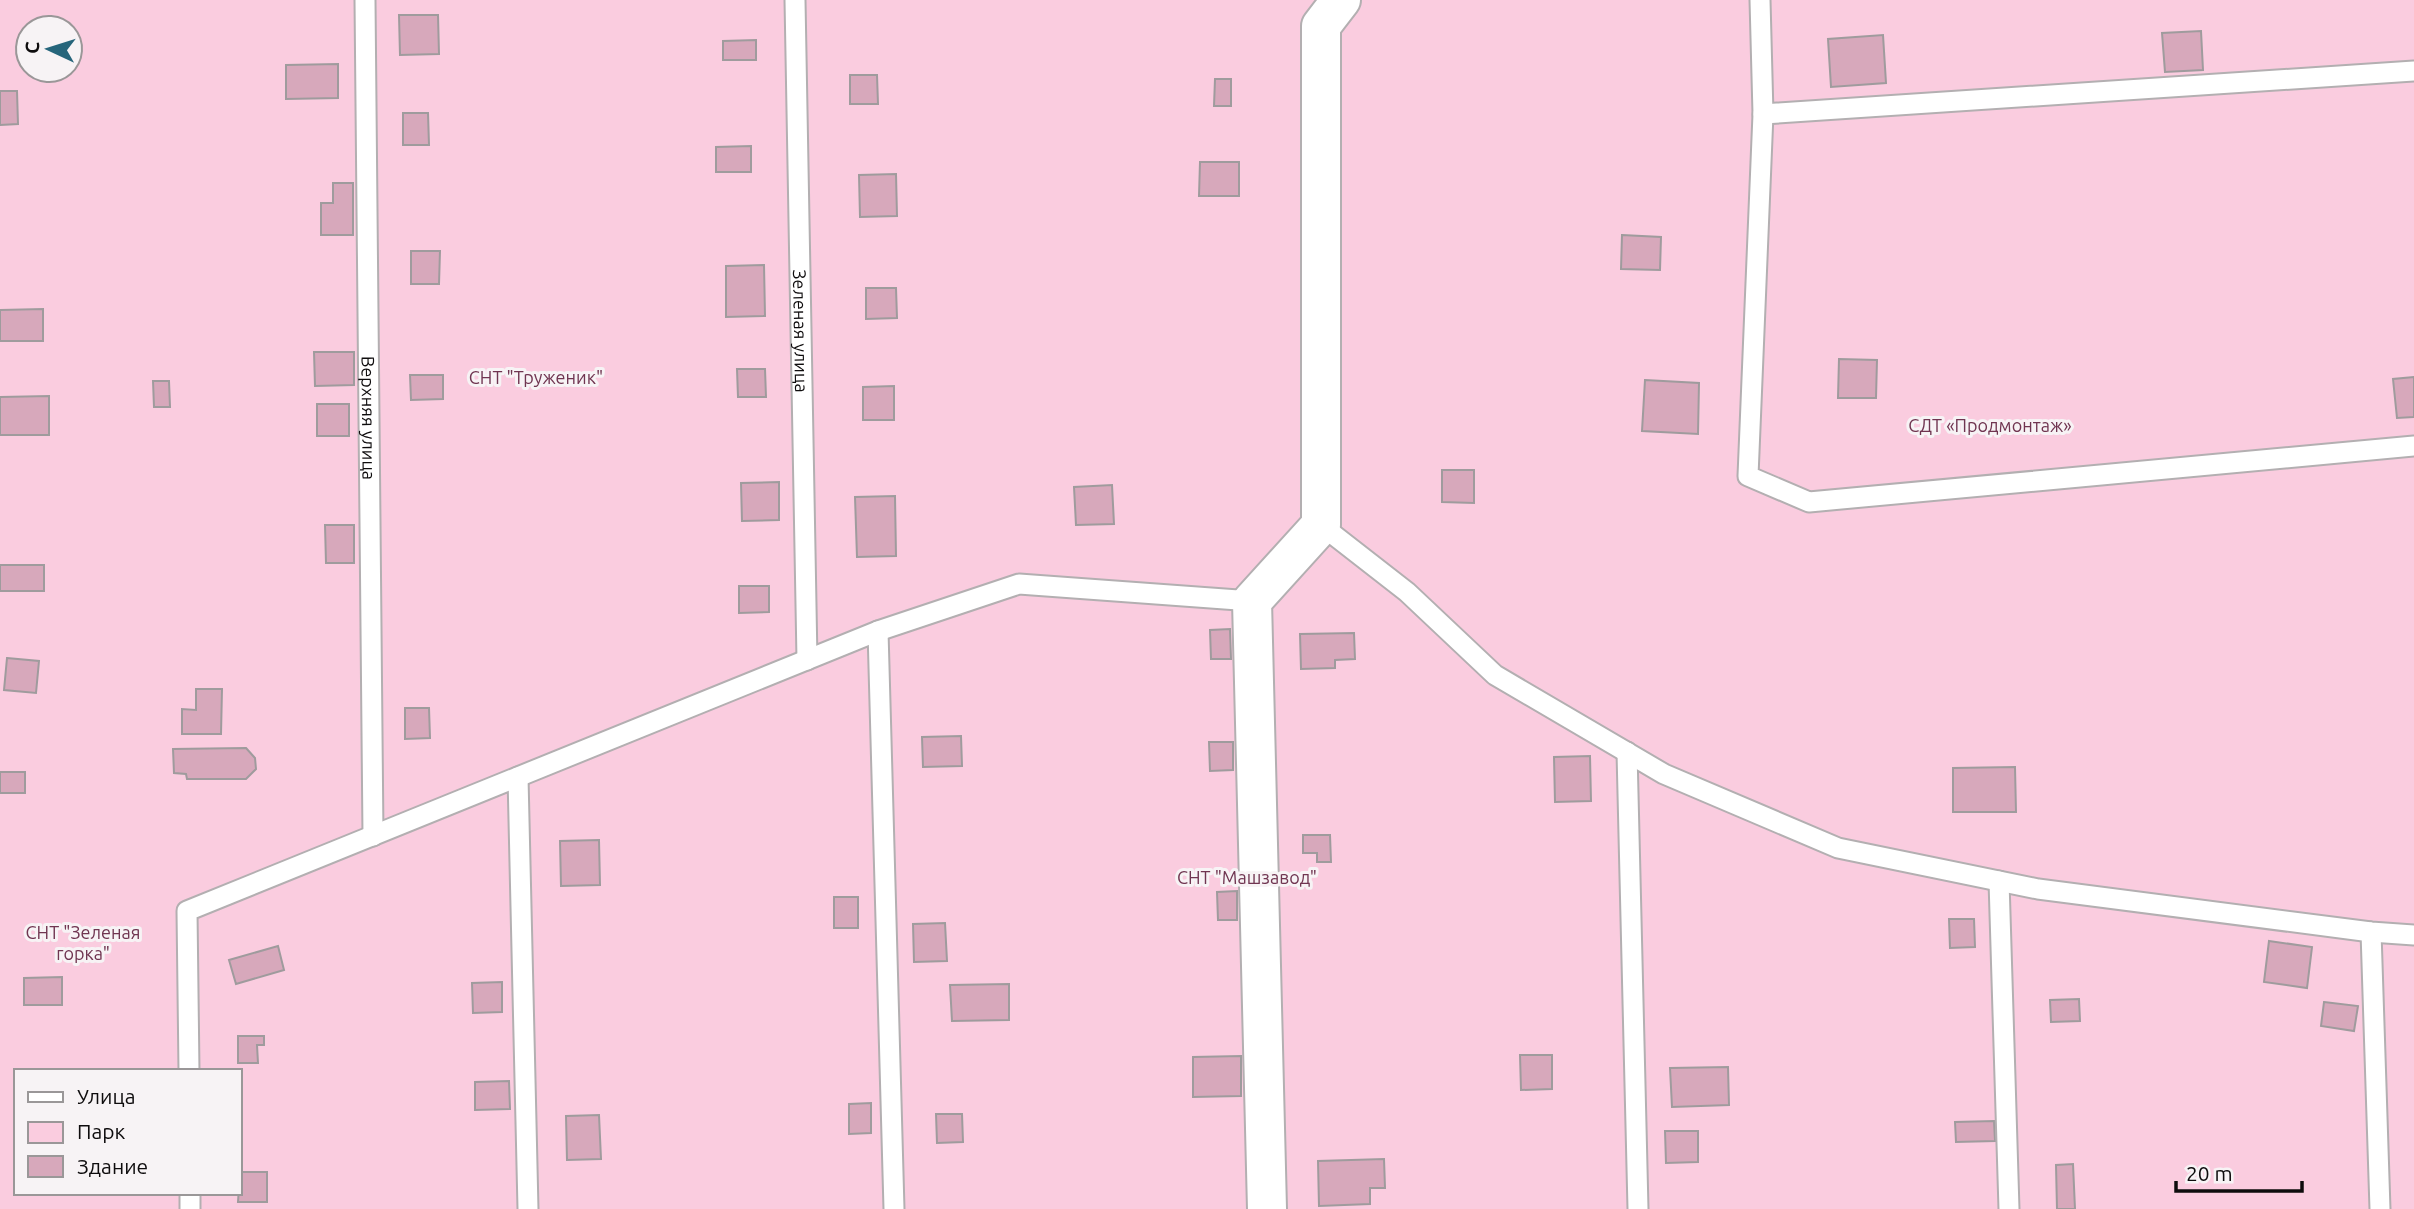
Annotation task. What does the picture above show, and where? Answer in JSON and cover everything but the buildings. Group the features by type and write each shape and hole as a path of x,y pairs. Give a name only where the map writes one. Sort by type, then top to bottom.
{"street":[{"path":"1267,1209 1252,601 1321,526 1321,26 1341,0"}],"lane":[{"name":"Верхняя улица","path":"365,0 373,836"},
{"name":"Зеленая улица","path":"795,0 807,660"},
{"path":"1760,0 1763,114 1748,476 1809,502 2414,446"},
{"path":"1763,114 2414,71"},
{"path":"1321,526 1407,592 1494,675 1664,774 1838,848 2038,889 2371,932 2414,935"},
{"path":"189,1069 187,911 878,631 1019,584 1252,601"},
{"path":"878,631 894,1209"},
{"path":"1627,752 1638,1209"},
{"path":"518,777 528,1209"},
{"path":"1999,881 2009,1209"},
{"path":"2371,932 2379,1209"}],"green space":[{"path":"0,0 2414,0 2414,1209 0,1209"}],"park label":[{"name":"СНТ \"Труженик\"","path":"536,377"},
{"name":"СДТ «Продмонтаж»","path":"1990,425"},
{"name":"СНТ \"Машзавод\"","path":"1247,877"},
{"name":"СНТ \"Зеленая горка\"","path":"83,942"}]}
